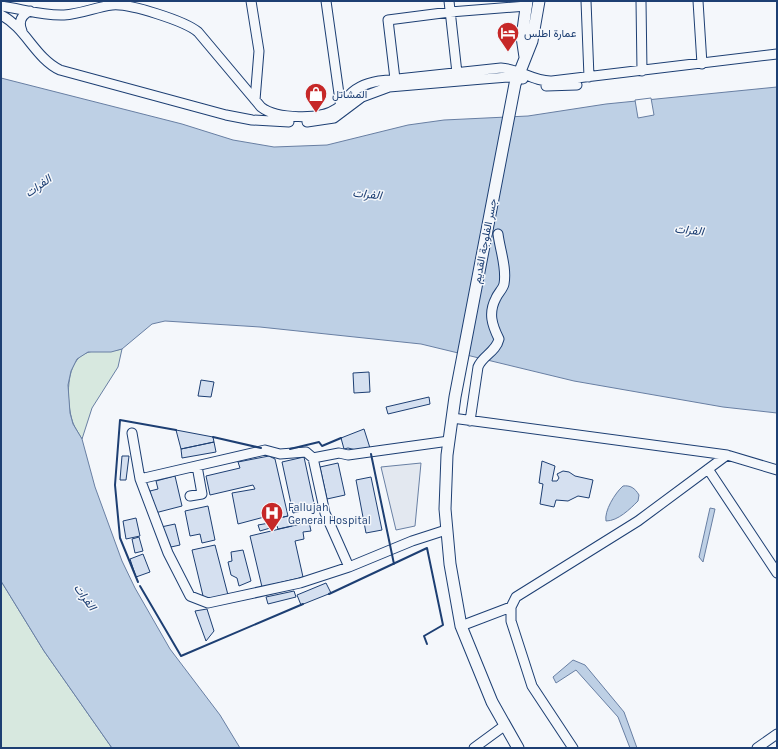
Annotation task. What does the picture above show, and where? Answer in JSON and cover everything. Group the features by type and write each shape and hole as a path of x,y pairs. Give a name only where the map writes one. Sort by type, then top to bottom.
{"main road":[{"name":"جسر الفلوجة القديم","path":"518,748 504,726 484,684 461,626 455,597 446,530 445,509 449,441 455,397 518,78 525,56 532,41 538,1"},
{"path":"525,56 522,37 527,4"}],"street":[{"path":"251,1 259,51 256,102 257,113 252,120"},
{"path":"326,1 341,109"},
{"path":"449,1 457,73"},
{"path":"586,1 588,77"},
{"path":"641,1 642,71"},
{"path":"698,1 702,64"},
{"path":"1,6 65,15 117,3 134,7 191,27 198,32 256,102 265,110 274,115 294,116 330,113 341,109 362,97 389,87 483,79 518,78 547,81 777,54"},
{"path":"395,79 388,20 527,4"},
{"path":"22,31 20,25 21,19 24,14 30,11"},
{"path":"1,15 13,22 45,60 60,70 226,115 270,122 324,121 334,118 351,93 364,85 395,79 501,68 518,78 540,85 558,87 777,60"},
{"path":"470,421 479,363 497,346 499,339 493,326 491,313 493,304 504,285 504,271 498,234"},
{"path":"452,418 727,455 777,470"},
{"path":"132,433 140,479 168,553 190,596 208,603 300,583 349,567 412,541 446,530"},
{"path":"313,458 339,453 348,455 449,441"},
{"path":"140,479 265,450 280,454 306,452 313,458 325,513 349,567"},
{"path":"573,748 532,686 511,621 511,607 516,597 638,521 727,455"},
{"path":"190,496 202,494 197,466"},
{"path":"708,469 777,573"},
{"path":"461,626 511,607"},
{"path":"474,748 504,726"},
{"path":"757,748 777,734"}],"shaded area":[{"path":"122,349 118,367 92,408 82,439 73,423 69,404 69,382 75,363 81,356 89,352"},
{"path":"421,463 415,526 396,530 381,467"},
{"path":"1,581 44,651 112,748 1,748"}],"water":[{"name":"الفرات","path":"1,78 182,124 233,140 274,147 327,145 408,125 444,120 528,116 606,104 777,87 777,413 723,407 574,381 421,344 260,327 165,321 152,324 122,349 111,352 88,352 77,359 71,371 68,385 70,413 73,424 82,439 95,487 122,561 135,588 170,649 220,715 240,748 112,748 44,651 1,581"},
{"path":"623,486 636,490 639,495 638,501 628,511 619,517 606,521 607,512 611,502"},
{"path":"710,508 715,509 703,562 699,557"},
{"path":"573,660 585,665 624,712 637,748 630,748 618,717 576,670 556,683 553,677"}],"pier":[{"path":"651,98 654,115 638,118 635,100"}],"building":[{"path":"369,372 370,392 354,393 353,373"},
{"path":"201,380 214,382 211,397 198,396"},
{"path":"429,397 430,404 388,414 386,407"},
{"path":"364,429 370,448 360,451 348,448 344,449 341,438"},
{"path":"176,430 213,437 214,442 181,449"},
{"path":"214,442 216,452 182,458 181,449"},
{"path":"122,456 129,456 126,480 120,480"},
{"path":"269,456 275,459 288,516 269,520 268,516 238,524 232,493 255,489 253,485 210,495 206,476 240,468 238,462"},
{"path":"304,457 315,508 293,513 282,462"},
{"path":"542,461 555,466 552,481 557,481 559,478 557,474 563,471 569,472 575,476 593,480 589,498 578,496 568,501 556,500 554,507 540,504 543,484 539,483"},
{"path":"338,463 345,495 327,499 320,467"},
{"path":"175,476 182,506 155,513 150,491 158,489 156,481"},
{"path":"371,477 382,530 366,533 356,480"},
{"path":"208,506 215,540 202,543 200,534 190,536 185,511"},
{"path":"288,516 292,526 278,529 277,526 260,531 258,525 275,522 275,519"},
{"path":"136,518 140,536 126,539 123,521"},
{"path":"309,522 311,531 303,532 304,539 295,541 303,577 262,587 250,536"},
{"path":"175,524 180,545 171,547 169,542 165,543 161,527"},
{"path":"139,537 143,551 135,553 132,539"},
{"path":"215,545 228,595 204,600 192,550"},
{"path":"243,550 251,581 239,586 237,578 231,575 228,562 232,561 231,552"},
{"path":"143,554 150,572 136,577 130,559"},
{"path":"326,583 331,593 301,605 297,595"},
{"path":"294,591 296,597 268,604 266,597"},
{"path":"207,609 214,631 206,641 195,611"}],"wall":[{"path":"138,582 120,538 115,485 120,420 176,430"},
{"path":"213,437 261,448"},
{"path":"290,449 319,442 322,446 341,438"},
{"path":"371,454 394,564"},
{"path":"329,594 427,548 443,625 424,636 427,644"},
{"path":"140,586 181,656 303,604"}],"place":[{"name":"عمارة اطلس","path":"508,52"},
{"name":"المشاتل","path":"316,114"},
{"name":"Fallujah General Hospital","path":"272,532"}]}
